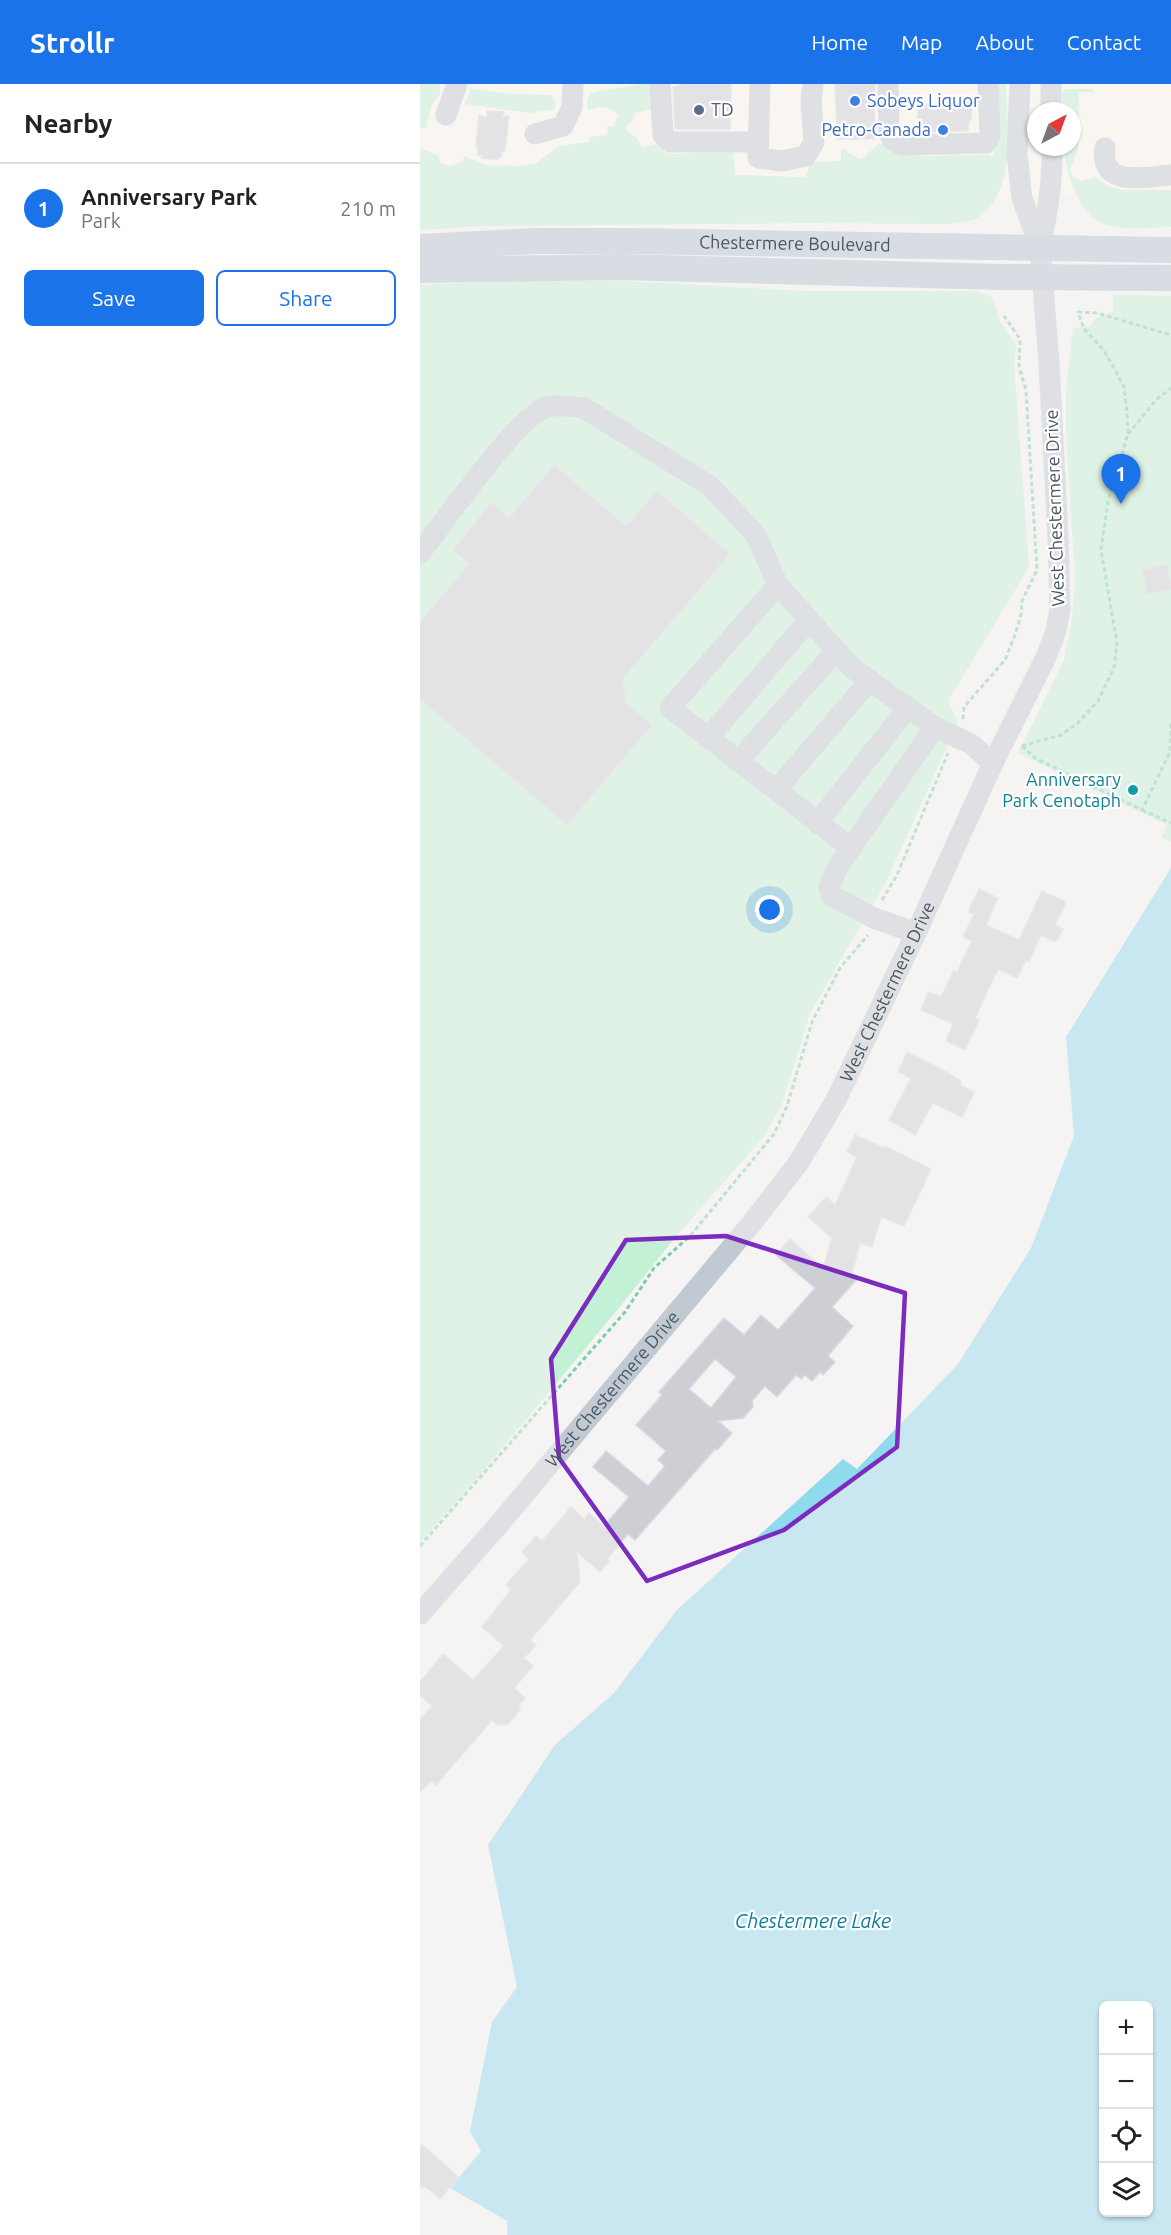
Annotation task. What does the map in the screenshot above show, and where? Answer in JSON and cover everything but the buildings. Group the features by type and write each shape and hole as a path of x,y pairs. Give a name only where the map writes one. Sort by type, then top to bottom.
{"main road":[{"name":"Chestermere Boulevard","path":"420,247 535,241 631,241 1171,250"},
{"name":"Chestermere Boulevard","path":"420,270 618,267 1042,278 1171,278"}],"street":[{"path":"446,116 457,84"},
{"path":"535,134 563,126 572,107 573,84"},
{"path":"660,84 663,135 670,142 758,142"},
{"path":"760,84 758,158 782,161 806,156 814,142 813,84"},
{"path":"888,84 889,132 892,141 902,145 986,143 990,136 988,84"},
{"name":"West Chestermere Drive","path":"420,1614 500,1523 752,1223 799,1161 836,1100 916,933 993,763 1046,657 1056,631 1059,609 1055,479 1040,248 1023,198 1017,155 1020,84"},
{"path":"1051,84 1051,102"},
{"path":"1105,148 1104,160 1108,171 1117,176 1171,175"},
{"name":"West Chestermere Drive","path":"1040,248 1050,202 1052,156"},
{"path":"420,554 507,440 527,421 546,407 584,408 710,486 756,535 778,585 852,668 907,709 935,727 970,744 993,763"},
{"path":"778,585 670,708 850,848"},
{"path":"708,738 809,620"},
{"path":"738,761 836,651"},
{"path":"776,790 870,680"},
{"path":"817,822 907,709"},
{"path":"916,933 874,918 832,896 829,888 839,865 850,848 935,727"}],"path":[{"path":"1171,335 1097,313 1078,312 1084,329 1102,348 1124,387 1128,434 1108,501 1101,550 1118,643 1114,668 1098,701 1079,722 1061,735 1022,746 1035,758 1171,823"},
{"path":"962,723 964,707 1005,660 1022,611 1021,603 1037,570 1027,400 1025,384 1019,367 1021,345 1014,328 1002,314"},
{"path":"1128,434 1157,399 1171,388"},
{"path":"1142,810 1170,752 1171,722"},
{"path":"879,904 897,875 944,760 952,747"},
{"path":"420,1546 625,1312 654,1268 690,1236 774,1134 788,1106 812,1022 840,968 869,932"}],"highlighted area":[{"path":"726,1236 905,1293 897,1447 784,1530 647,1581 559,1458 551,1359 626,1240"}],"shaded area":[{"path":"420,84 1171,84 1171,192 1101,193 968,202 420,201"}],"green space":[{"path":"420,84 440,84 440,94 431,106 426,128 420,128"},
{"path":"640,84 653,84 656,109 635,113 633,121 626,126 629,133 636,137 642,147 661,143 664,152 672,154 733,152 735,175 805,177 811,162 841,161 841,148 859,159 879,143 903,154 993,156 998,131 995,84 1006,84 1008,138 1004,177 998,194 989,208 975,219 952,224 486,226 420,230 420,148 439,156 440,163 449,166 460,163 465,156 485,165 519,166 536,163 559,146 589,142 590,137 608,135 607,125 613,127 618,115 604,107 588,110 587,100 591,93"},
{"path":"471,89 512,94 551,95 556,107 529,113 465,104"},
{"path":"1093,89 1094,92 1079,92 1079,102 1062,102 1064,90"},
{"path":"1075,156 1070,170 1074,178 1082,181 1096,177 1107,186 1122,190 1171,190 1171,227 1118,227 1102,223 1094,218 1086,210 1074,190 1065,157"},
{"path":"530,280 622,281 805,291 977,291 993,298 1000,322 1016,344 1014,364 1029,567 948,701 958,722 887,880 810,1013 782,1104 765,1135 673,1240 472,1484 420,1542 420,285"},
{"path":"1113,295 1171,296 1171,842 1162,837 1167,825 1018,753 1064,660 1072,621 1075,578 1066,430 1066,389 1073,328 1089,327 1096,318 1113,312"}],"water":[{"name":"Chestermere Lake","path":"1171,868 1171,2235 507,2235 507,2221 450,2188 481,2151 470,2131 492,2022 517,1987 488,1845 555,1745 614,1693 677,1610 843,1459 857,1469 958,1364 1031,1248 1074,1136 1066,1037"}],"place":[{"name":"Sobeys Liquor","path":"855,101"},
{"name":"TD","path":"699,110"},
{"name":"Petro-Canada","path":"943,130"},
{"name":"Anniversary Park","path":"1121,504"},
{"name":"Anniversary Park Cenotaph","path":"1133,790"}]}
